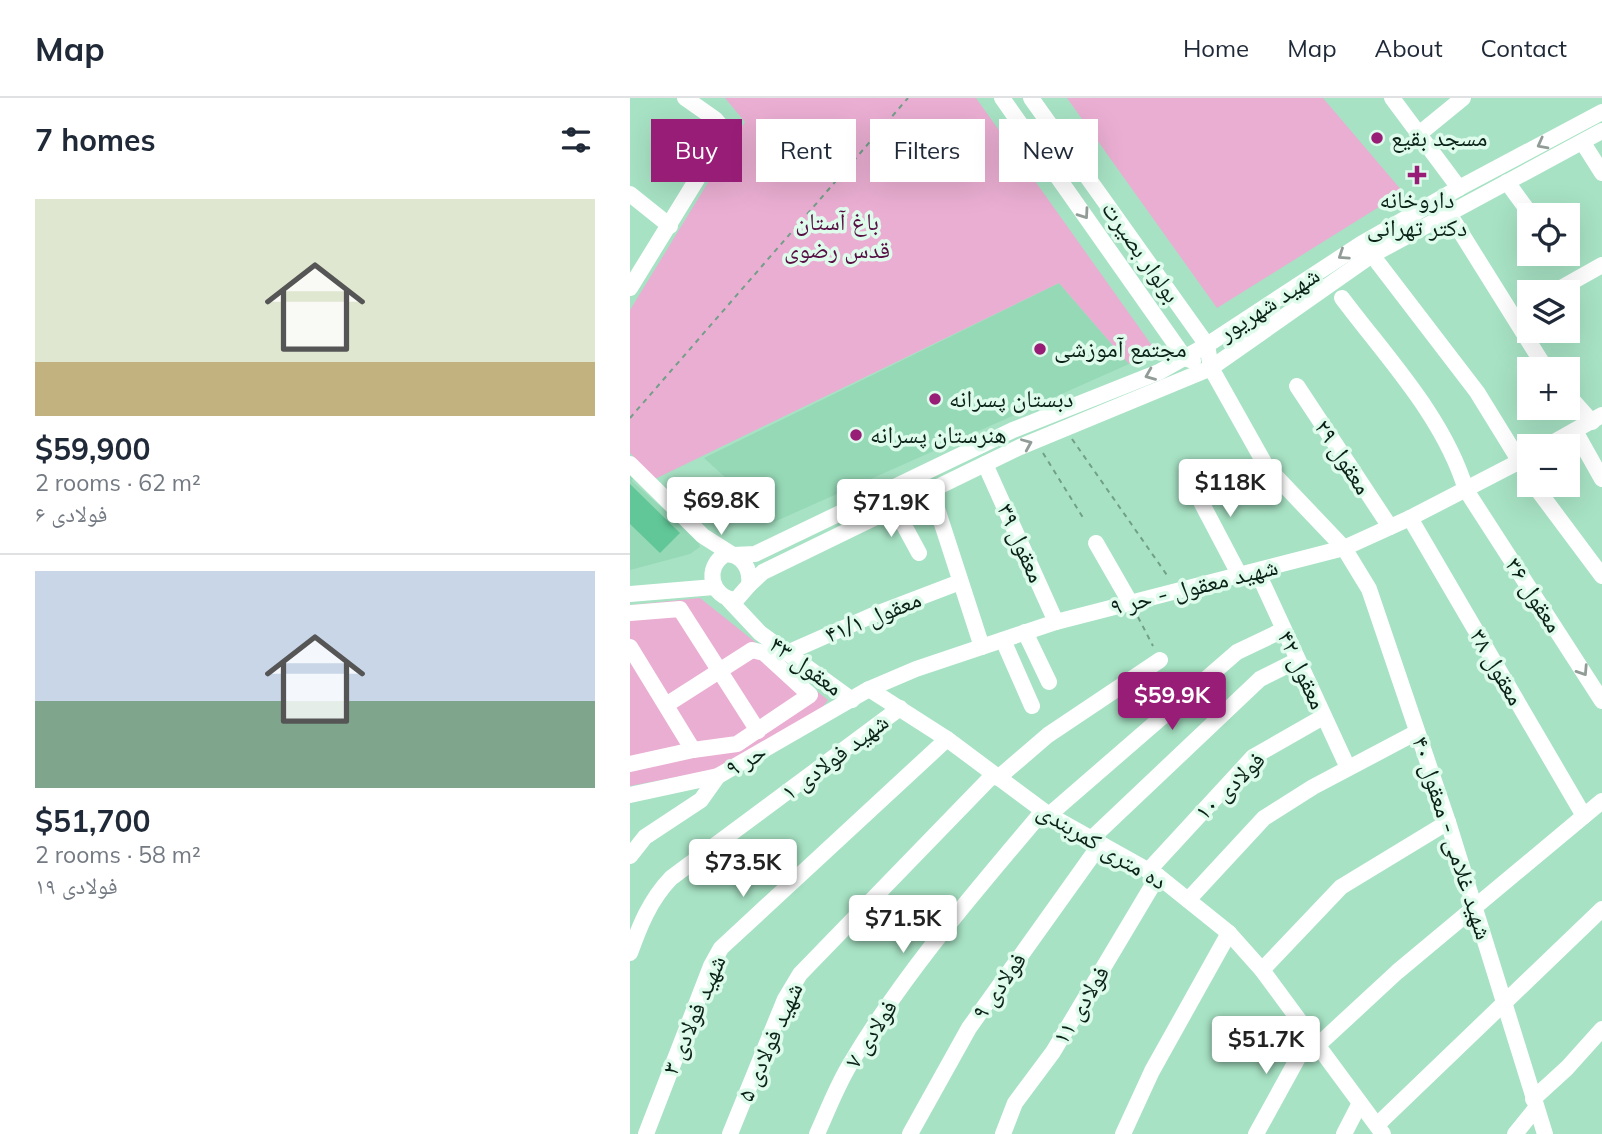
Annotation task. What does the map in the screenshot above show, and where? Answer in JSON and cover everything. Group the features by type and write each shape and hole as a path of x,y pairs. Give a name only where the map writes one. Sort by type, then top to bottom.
{"street":[{"path":"630,288 726,132 715,120 685,98"},
{"name":"بولوار بصیرت","path":"1002,98 1185,358"},
{"name":"بولوار بصیرت","path":"1031,98 1207,345 1212,368"},
{"path":"1392,98 1459,188"},
{"path":"1419,134 1463,98"},
{"name":"شهید شهریور","path":"733,555 755,554 1013,430 1159,372 1207,345 1361,244 1602,112"},
{"name":"شهید شهریور","path":"748,588 762,572 1035,440 1212,368 1372,255 1602,131"},
{"path":"1583,143 1602,173"},
{"path":"1507,181 1523,203"},
{"path":"630,194 670,226"},
{"path":"1448,212 1539,357"},
{"path":"1372,255 1410,309 1477,392 1517,450"},
{"path":"1575,280 1602,265"},
{"name":"معقول ۳۶","path":"1342,298 1440,429 1457,459 1466,490 1602,701"},
{"path":"1185,358 1212,368"},
{"name":"شهید غلامی - معقول ۴۰","path":"1212,368 1266,466 1344,548 1369,589 1448,822 1545,1134"},
{"name":"معقول ۲۹","path":"1297,386 1390,527"},
{"path":"1569,434 1597,419 1580,405"},
{"path":"1575,431 1602,479"},
{"name":"شهید معقول - حر ۹","path":"852,699 869,689 1056,622 1344,548 1410,518 1517,462"},
{"path":"630,464 703,536 733,555 747,568 748,588 736,600 729,600 714,587 711,576 715,563 726,554 733,555"},
{"name":"معقول ۳۹","path":"985,464 1056,622"},
{"path":"1189,479 1240,576"},
{"path":"931,490 982,647"},
{"path":"1543,497 1602,576"},
{"path":"894,507 919,553"},
{"name":"معقول ۳۸","path":"1410,518 1584,816"},
{"path":"703,536 715,563"},
{"path":"1096,543 1131,604"},
{"name":"معقول ۴۲","path":"1257,571 1296,662 1348,768"},
{"name":"معقول ۴۱/۱","path":"786,653 871,616 960,582"},
{"path":"630,594 714,587"},
{"name":"معقول ۴۳","path":"748,588 760,633"},
{"name":"معقول ۴۳","path":"729,600 760,633 852,699"},
{"path":"630,613 680,608 758,731"},
{"name":"فولادی ۷","path":"817,1134 848,1069 882,1014 956,914 1046,813 1237,652 1283,630"},
{"path":"1025,632 1049,682"},
{"path":"1003,640 1032,706"},
{"path":"630,647 693,750"},
{"path":"630,764 693,750 737,744 810,695 764,653 752,650 666,705"},
{"name":"شهید فولادی ۵","path":"730,1134 785,999 800,974 995,777 1048,735 1160,660"},
{"name":"فولادی ۹","path":"910,1134 969,1028 1094,843 1259,679 1296,662"},
{"path":"630,679 644,670"},
{"name":"ده متری کمربندی","path":"869,689 947,739 1046,813 1094,843 1153,873 1229,933 1262,970 1380,1130"},
{"name":"حر ۹","path":"630,794 718,776 852,699"},
{"name":"شهید فولادی ۱","path":"630,953 652,903 671,878 778,802 900,708"},
{"name":"فولادی ۱۰","path":"1153,873 1253,757 1323,717"},
{"path":"1188,900 1264,818 1348,768 1417,732"},
{"name":"شهید فولادی ۳","path":"646,1134 711,966 721,948 947,739"},
{"path":"630,856 645,837 701,800 718,776"},
{"path":"1256,1134 1314,1041 1602,801"},
{"path":"1262,970 1341,887 1448,822"},
{"name":"فولادی ۱۱","path":"1003,1134 1015,1103 1053,1052 1153,873"},
{"path":"1380,1130 1505,1000 1602,909"},
{"path":"1123,1134 1152,1071 1229,933"},
{"path":"1515,1134 1534,1103 1602,1029"},
{"path":"1344,1134 1360,1103"}],"path":[{"path":"630,418 908,98"},
{"path":"1065,429 1178,590"},
{"path":"1035,440 1084,521"},
{"path":"1131,604 1160,660"}],"shaded area":[{"path":"1059,283 1129,364 774,522 704,458"},
{"path":"630,472 634,476 632,481 698,540 700,547 690,554 630,570"}],"green space":[{"name":"باغ آستان قدس رضوی","path":"725,98 976,98 999,130 999,182 1036,182 1153,347 1129,364 1059,283 655,479 630,453 630,310 708,182 742,182 742,127 745,122"},
{"path":"1067,98 1323,98 1403,192 1217,308 1098,141 1098,119 1082,119"},
{"path":"700,598 828,700 822,708 713,770 630,786 630,605"}],"building":[{"path":"630,484 680,533 660,553 630,524"}],"place":[{"name":"مسجد بقیع","path":"1377,138"},
{"name":"داروخانه دکتر تهرانی","path":"1417,175"},
{"name":"مجتمع آموزشی","path":"1040,349"},
{"name":"دبستان پسرانه","path":"935,399"},
{"name":"هنرستان پسرانه","path":"856,435"}]}
